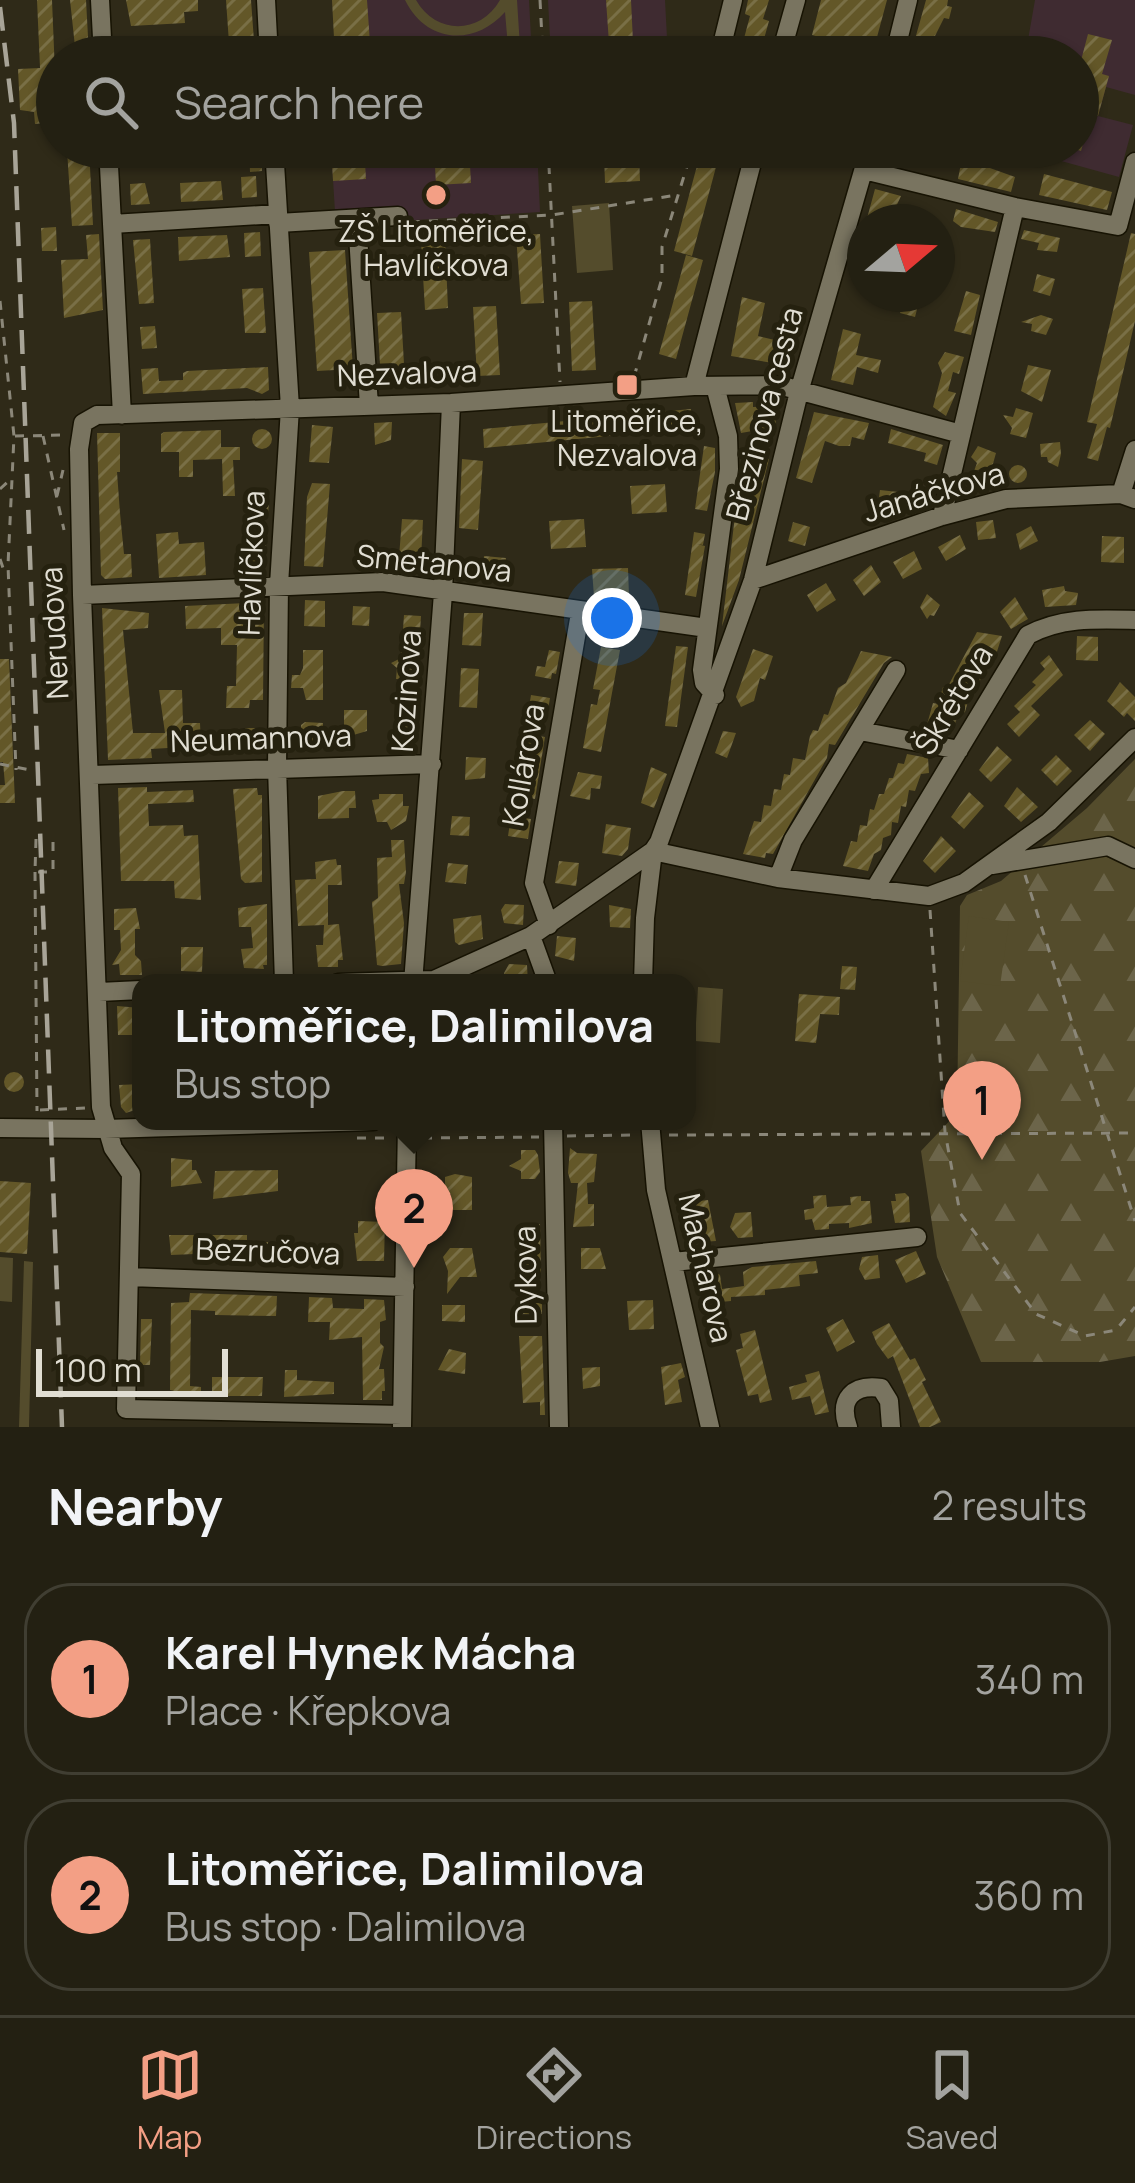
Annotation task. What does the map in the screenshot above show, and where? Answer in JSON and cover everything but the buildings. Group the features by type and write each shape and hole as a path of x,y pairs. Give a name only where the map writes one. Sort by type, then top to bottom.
{"street":[{"path":"100,0 102,36"},
{"path":"266,0 268,36"},
{"path":"724,36 733,0"},
{"path":"786,36 796,0"},
{"path":"899,36 908,0"},
{"path":"864,170 1118,226 1135,162"},
{"path":"109,168 122,415"},
{"name":"Havlíčkova","path":"275,168 290,408 279,585 284,974"},
{"path":"694,386 751,168"},
{"name":"Březinova cesta","path":"653,851 715,694 753,580 799,392 864,170"},
{"path":"942,516 1015,206"},
{"path":"112,224 398,216"},
{"path":"357,220 369,406"},
{"name":"Nezvalova","path":"122,415 778,385 962,434"},
{"path":"715,694 702,678 729,469 728,436 716,386"},
{"name":"Kozinova","path":"414,974 432,764 451,403"},
{"name":"Nerudova","path":"122,415 89,417 79,434 101,1107 109,1139 130,1174 132,1409"},
{"path":"1128,496 1135,450"},
{"name":"Janáčkova","path":"753,580 1006,499 1128,496"},
{"name":"Smetanova","path":"82,595 383,582 706,628"},
{"name":"Kollárova","path":"549,925 534,884 580,613"},
{"name":"Škrétova","path":"874,890 1028,635 1050,623 1135,620"},
{"path":"778,878 793,840 896,670"},
{"path":"860,731 959,750"},
{"path":"447,974 531,936 653,851 778,878 928,896 964,883 1049,822 1135,738"},
{"name":"Neumannova","path":"92,775 432,764"},
{"path":"987,865 1108,846 1135,860"},
{"path":"643,974 653,851"},
{"path":"531,936 545,974"},
{"path":"98,992 132,990"},
{"path":"0,1128 38,1119 109,1139 241,1130"},
{"path":"132,1409 197,1419 402,1421 407,1130"},
{"name":"Dykova","path":"554,1130 559,1427"},
{"name":"Macharova","path":"652,1130 656,1190 710,1427"},
{"path":"673,1262 917,1237"},
{"name":"Bezručova","path":"129,1276 405,1287"},
{"path":"848,1427 846,1398 854,1390 870,1387 881,1388 889,1401 890,1427"},
{"path":"115,1427 132,1409"},
{"path":"132,1409 156,1427"}],"path":[{"path":"540,0 542,36"},
{"path":"549,168 561,396"},
{"path":"631,391 662,278 662,247 686,168"},
{"path":"398,216 398,222 552,215 677,195"},
{"path":"0,301 14,436 4,571 16,770"},
{"path":"14,436 67,435 68,449"},
{"path":"43,436 69,539 70,516"},
{"path":"57,497 64,465"},
{"path":"0,489 12,477"},
{"path":"0,559 4,571"},
{"path":"2,723 14,722"},
{"path":"0,764 30,770"},
{"path":"36,839 38,1119 101,1107"},
{"path":"35,872 53,872 53,839"},
{"path":"1021,862 1135,1221"},
{"path":"928,896 945,1132 960,1213 1036,1314 1085,1336 1116,1330 1135,1307"},
{"path":"430,1138 540,1130"},
{"path":"652,1130 1135,1133"}],"shaded area":[{"path":"332,0 529,0 531,36 336,36"},
{"path":"548,0 665,0 667,36 550,36"},
{"path":"1035,0 1135,0 1135,95 1106,87 1099,112 1099,36 1029,36"},
{"path":"1099,116 1133,125 1119,177 1087,168 1099,168"},
{"name":"ZŠ Litoměřice, Havlíčkova","path":"332,168 538,168 540,212 400,221 335,212"}],"green space":[{"path":"405,0 416,0 446,25 470,25 500,0 517,0 519,36 507,36 505,12 465,35 438,32 414,14"},
{"path":"609,203 613,270 577,273 572,206"},
{"path":"1135,759 1135,1356 1100,1362 981,1362 937,1257 921,1151 957,1113 960,906 967,895 1001,881 1087,808"},
{"path":"969,916 1009,922 1000,986 960,981"},
{"path":"698,987 723,989 720,1043 696,1041"},
{"path":"0,1257 13,1258 12,1302 0,1301"},
{"path":"24,1261 33,1262 29,1427 19,1427"}],"railway":[{"path":"0,7 14,123 62,1427"}],"place":[{"name":"ZŠ Litoměřice, Havlíčkova","path":"436,195"},
{"name":"Litoměřice, Nezvalova","path":"627,385"},
{"name":"Karel Hynek Mácha","path":"982,1160"},
{"name":"Litoměřice, Dalimilova","path":"414,1268"}]}
